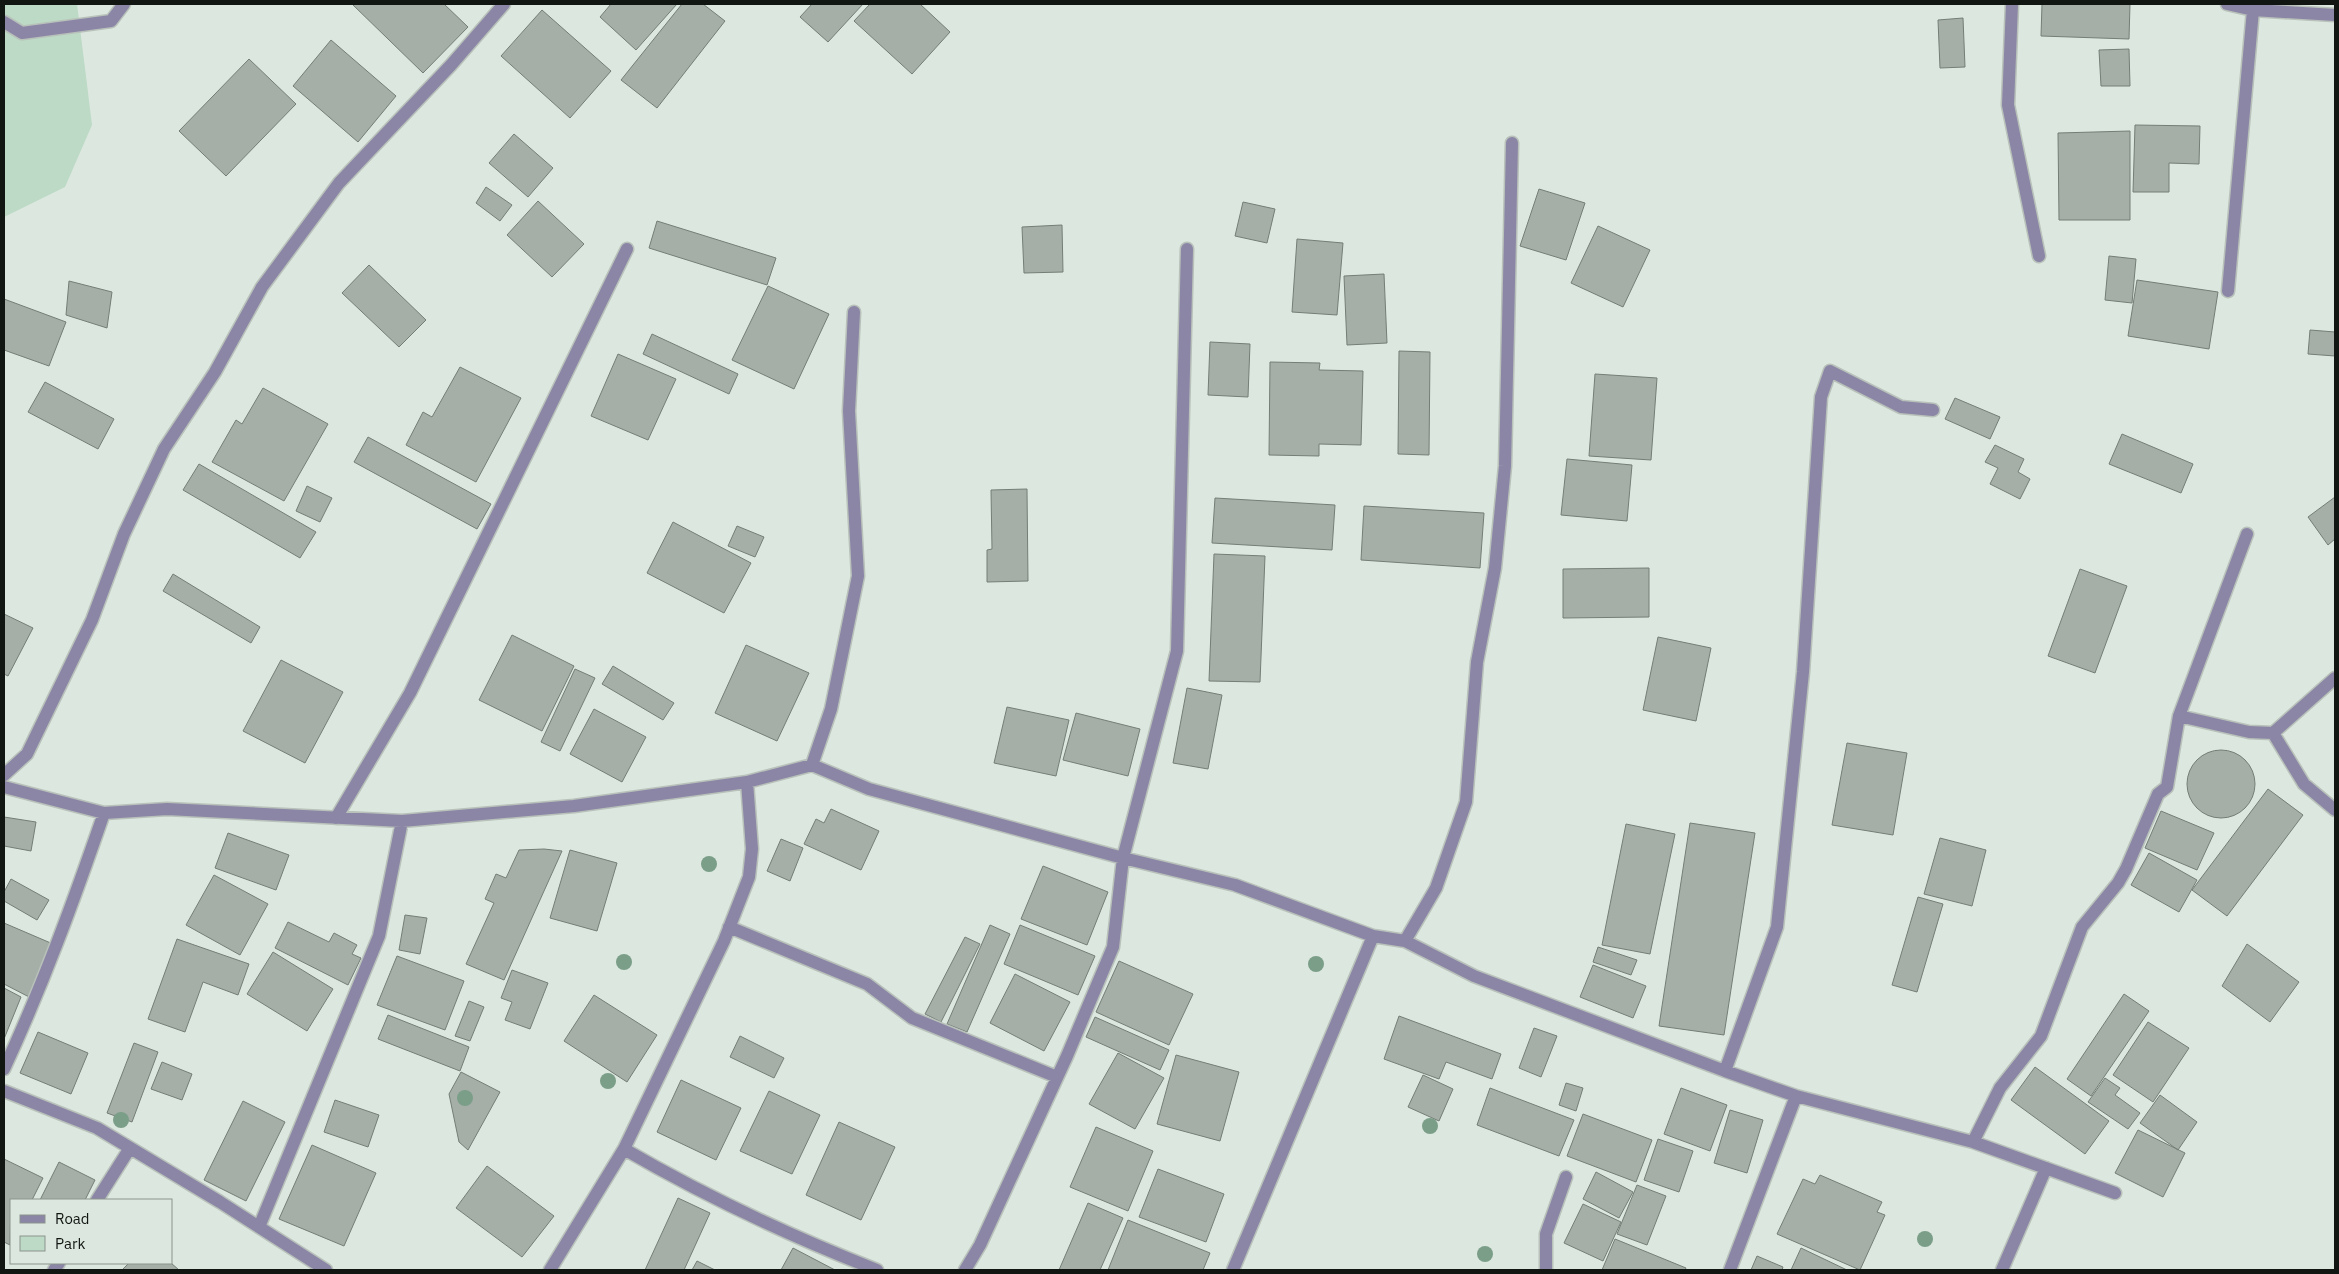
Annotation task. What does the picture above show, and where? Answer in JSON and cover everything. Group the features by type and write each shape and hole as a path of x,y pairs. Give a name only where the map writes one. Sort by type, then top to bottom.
{"street":[{"path":"4,22 22,33 111,21 124,4"},
{"path":"4,775 27,754 92,620 124,534 164,449 216,372 262,287 339,183 451,65 504,4"},
{"path":"2012,4 2008,105 2039,256"},
{"path":"2226,4 2253,10 2335,15"},
{"path":"2228,291 2253,10"},
{"path":"1406,941 1436,888 1466,802 1477,662 1495,568 1505,466 1512,142"},
{"path":"336,818 410,693 626,249"},
{"path":"965,1270 980,1245 1057,1077 1113,948 1123,858 1177,651 1187,249"},
{"path":"812,765 831,709 858,576 849,411 854,312"},
{"path":"1725,1071 1777,927 1803,672 1821,397 1830,370 1901,407 1933,410"},
{"path":"1973,1142 2000,1088 2041,1036 2082,926 2118,883 2126,869 2155,800 2162,789 2168,787 2179,716 2247,534"},
{"path":"2179,716 2249,732 2273,733 2335,678"},
{"path":"2273,733 2304,784 2335,810"},
{"path":"4,787 104,813 167,809 402,821 574,806 747,782 812,765 869,789 1123,858 1235,885 1373,936 1406,941 1474,976 1725,1071 1796,1096 1973,1142 2115,1193"},
{"path":"550,1270 624,1150 729,927 749,876 752,849 747,782"},
{"path":"4,1069 27,1020 75,898 104,813"},
{"path":"259,1227 379,936 402,821"},
{"path":"729,927 867,984 912,1018 1057,1077"},
{"path":"1233,1270 1373,936"},
{"path":"4,1091 97,1128 326,1270"},
{"path":"1730,1270 1796,1096"},
{"path":"98,1199 130,1148"},
{"path":"624,1150 683,1184 777,1228 877,1270"},
{"path":"2002,1270 2046,1168"},
{"path":"1546,1270 1546,1234 1566,1177"}],"green space":[{"path":"4,4 77,4 92,125 65,187 4,217"}],"building":[{"path":"352,4 444,4 468,27 423,73"},
{"path":"611,4 677,4 636,50 600,17"},
{"path":"682,4 703,4 725,21 657,108 621,80"},
{"path":"812,4 863,4 828,42 800,17"},
{"path":"870,4 920,4 950,32 912,74 854,21"},
{"path":"2042,4 2130,4 2129,39 2041,36"},
{"path":"542,10 611,71 570,118 501,56"},
{"path":"1963,18 1965,67 1940,68 1938,20"},
{"path":"331,40 396,96 358,142 293,86"},
{"path":"2129,49 2130,86 2101,86 2099,50"},
{"path":"249,59 296,104 226,176 179,131"},
{"path":"2135,125 2200,126 2199,164 2169,163 2169,192 2133,192"},
{"path":"2130,131 2130,220 2059,220 2058,133"},
{"path":"514,134 553,168 528,197 489,163"},
{"path":"486,187 512,205 500,221 476,203"},
{"path":"1539,189 1585,203 1566,260 1520,246"},
{"path":"538,201 584,244 552,277 507,235"},
{"path":"1243,202 1275,209 1267,243 1235,236"},
{"path":"657,221 776,258 767,285 649,248"},
{"path":"1062,225 1063,272 1024,273 1022,227"},
{"path":"1598,226 1650,250 1623,307 1571,283"},
{"path":"1297,239 1343,243 1337,315 1292,312"},
{"path":"2109,256 2136,259 2132,303 2105,300"},
{"path":"369,265 426,320 399,347 342,293"},
{"path":"1384,274 1387,343 1347,345 1344,276"},
{"path":"2137,280 2218,292 2209,349 2128,336"},
{"path":"69,281 112,292 107,328 66,315"},
{"path":"768,286 829,314 794,389 732,360"},
{"path":"4,299 66,322 49,366 4,350"},
{"path":"2310,330 2335,332 2335,356 2308,354"},
{"path":"652,334 738,374 729,394 643,354"},
{"path":"1210,342 1250,344 1248,397 1208,395"},
{"path":"1399,351 1430,352 1429,455 1398,454"},
{"path":"618,354 676,379 648,440 591,416"},
{"path":"1270,362 1320,363 1319,370 1363,371 1361,445 1319,444 1319,456 1269,455"},
{"path":"460,367 521,398 476,482 406,445 423,412 432,417"},
{"path":"1595,374 1657,378 1651,460 1589,456"},
{"path":"45,382 114,419 98,449 28,412"},
{"path":"263,388 328,424 284,501 212,462 236,420 242,424"},
{"path":"1955,398 2000,417 1990,439 1945,419"},
{"path":"2122,434 2193,464 2181,493 2109,464"},
{"path":"368,437 491,504 477,529 354,462"},
{"path":"1995,445 2024,459 2018,472 2030,479 2020,499 1990,484 1998,468 1985,462"},
{"path":"1567,459 1632,465 1627,521 1561,515"},
{"path":"199,464 316,532 300,558 183,490"},
{"path":"307,486 332,498 320,522 296,511"},
{"path":"1027,489 1028,581 987,582 987,550 992,549 991,490"},
{"path":"2335,497 2335,539 2328,545 2308,517"},
{"path":"1215,498 1335,505 1332,550 1212,543"},
{"path":"1364,506 1484,513 1480,568 1361,560"},
{"path":"673,522 751,563 724,613 647,573"},
{"path":"737,526 764,537 755,557 728,546"},
{"path":"1214,554 1265,556 1260,682 1209,681"},
{"path":"1649,568 1649,617 1563,618 1563,569"},
{"path":"2080,569 2127,586 2095,673 2048,656"},
{"path":"173,574 260,627 251,643 163,591"},
{"path":"4,614 33,628 8,676 4,674"},
{"path":"512,635 574,666 542,731 479,700"},
{"path":"1658,637 1711,648 1696,721 1643,710"},
{"path":"746,645 809,673 777,741 715,713"},
{"path":"281,660 343,692 305,763 243,731"},
{"path":"613,666 674,703 663,720 602,684"},
{"path":"575,669 595,678 560,751 541,742"},
{"path":"1187,688 1222,695 1208,769 1173,763"},
{"path":"1007,707 1069,720 1056,776 994,763"},
{"path":"594,709 646,737 622,782 570,754"},
{"path":"1076,713 1140,729 1128,776 1063,760"},
{"path":"1847,743 1907,753 1893,835 1832,825"},
{"path":"2221,750 2234,753 2245,760 2252,771 2255,784 2252,797 2245,808 2234,815 2221,818 2208,815 2197,808 2190,797 2187,784 2190,771 2197,760 2208,753"},
{"path":"2268,789 2303,815 2227,916 2192,890"},
{"path":"831,809 879,831 861,870 804,844 816,819 824,823"},
{"path":"2161,811 2214,833 2197,870 2145,848"},
{"path":"4,817 36,822 31,851 4,846"},
{"path":"1690,823 1755,833 1724,1035 1659,1026"},
{"path":"1626,824 1675,834 1650,954 1602,945"},
{"path":"228,833 289,855 276,890 215,868"},
{"path":"1940,838 1986,850 1972,906 1924,894"},
{"path":"781,839 803,848 790,881 767,871"},
{"path":"544,849 562,851 504,980 466,964 494,903 485,899 496,874 506,878 519,850"},
{"path":"570,850 617,863 597,931 550,918"},
{"path":"2149,853 2197,880 2179,912 2131,885"},
{"path":"1043,866 1108,892 1087,945 1021,919"},
{"path":"214,875 268,904 240,955 186,925"},
{"path":"11,879 49,900 37,920 4,901 4,892"},
{"path":"1918,897 1943,904 1917,992 1892,985"},
{"path":"405,915 427,918 420,954 399,950"},
{"path":"288,922 329,942 334,933 357,945 352,954 361,958 348,985 275,948"},
{"path":"4,923 53,944 33,999 4,984"},
{"path":"990,925 1010,934 967,1032 947,1024"},
{"path":"1020,925 1095,956 1078,995 1004,964"},
{"path":"965,937 980,944 941,1022 925,1014"},
{"path":"177,939 249,964 238,995 203,982 185,1032 148,1019"},
{"path":"2247,944 2299,982 2270,1022 2222,986"},
{"path":"1598,947 1637,960 1631,975 1593,962"},
{"path":"273,952 333,989 307,1031 247,994"},
{"path":"397,956 464,981 445,1030 377,1005"},
{"path":"1119,961 1193,994 1169,1045 1096,1012"},
{"path":"1593,965 1646,986 1633,1018 1580,997"},
{"path":"512,970 548,983 530,1029 505,1020 512,1002 501,998"},
{"path":"1015,974 1070,1002 1044,1051 990,1023"},
{"path":"4,988 21,997 4,1039"},
{"path":"2124,994 2149,1011 2091,1096 2067,1079"},
{"path":"594,995 657,1035 627,1082 564,1041"},
{"path":"469,1001 484,1007 470,1041 455,1036"},
{"path":"388,1015 469,1047 460,1071 378,1039"},
{"path":"1399,1016 1501,1054 1492,1079 1446,1062 1439,1079 1384,1059"},
{"path":"1095,1017 1169,1050 1160,1070 1086,1037"},
{"path":"2148,1022 2189,1048 2153,1102 2113,1075"},
{"path":"1534,1028 1557,1036 1541,1077 1519,1068"},
{"path":"38,1032 88,1053 71,1094 20,1073"},
{"path":"740,1036 784,1058 774,1078 730,1057"},
{"path":"134,1043 158,1052 132,1122 107,1113"},
{"path":"1118,1053 1164,1078 1135,1129 1089,1104"},
{"path":"1176,1055 1239,1072 1220,1141 1157,1124"},
{"path":"162,1062 192,1074 182,1100 151,1089"},
{"path":"2035,1067 2109,1121 2085,1154 2011,1100"},
{"path":"461,1072 500,1092 468,1150 459,1142 449,1094"},
{"path":"1423,1075 1453,1089 1439,1121 1408,1107"},
{"path":"2105,1078 2120,1088 2115,1095 2140,1113 2128,1129 2088,1102"},
{"path":"681,1080 741,1108 716,1160 657,1132"},
{"path":"1566,1083 1583,1088 1576,1111 1559,1105"},
{"path":"1490,1088 1574,1120 1559,1156 1477,1125"},
{"path":"1681,1088 1727,1105 1710,1151 1664,1134"},
{"path":"769,1091 820,1115 792,1174 740,1151"},
{"path":"2160,1095 2197,1122 2178,1150 2140,1123"},
{"path":"335,1100 379,1115 368,1147 324,1132"},
{"path":"243,1101 285,1122 246,1201 204,1180"},
{"path":"1730,1110 1763,1120 1747,1173 1714,1163"},
{"path":"1583,1114 1652,1140 1636,1182 1567,1156"},
{"path":"839,1122 895,1147 861,1220 806,1195"},
{"path":"1096,1127 1153,1151 1128,1211 1070,1187"},
{"path":"2138,1130 2185,1153 2163,1197 2115,1173"},
{"path":"1658,1139 1693,1151 1679,1192 1644,1180"},
{"path":"312,1145 376,1173 344,1246 279,1219"},
{"path":"4,1159 43,1178 32,1199 10,1199 10,1245 4,1242"},
{"path":"59,1162 95,1180 86,1199 40,1199"},
{"path":"487,1166 554,1216 522,1257 456,1208"},
{"path":"1158,1169 1224,1194 1206,1242 1139,1217"},
{"path":"1596,1172 1633,1192 1619,1218 1583,1199"},
{"path":"1820,1175 1882,1202 1877,1212 1885,1215 1860,1270 1777,1234 1803,1179 1815,1184"},
{"path":"1637,1185 1666,1196 1647,1245 1617,1234"},
{"path":"678,1198 710,1213 684,1270 645,1270"},
{"path":"1088,1203 1123,1218 1100,1270 1059,1270"},
{"path":"1583,1204 1621,1222 1603,1261 1564,1243"},
{"path":"1128,1220 1210,1253 1203,1270 1108,1270"},
{"path":"1615,1239 1686,1268 1685,1270 1602,1270"},
{"path":"793,1248 835,1270 781,1270"},
{"path":"1801,1248 1847,1270 1791,1270"},
{"path":"1757,1256 1783,1267 1782,1270 1751,1270"},
{"path":"697,1261 715,1270 692,1270"},
{"path":"128,1264 172,1264 179,1270 122,1270"}]}
